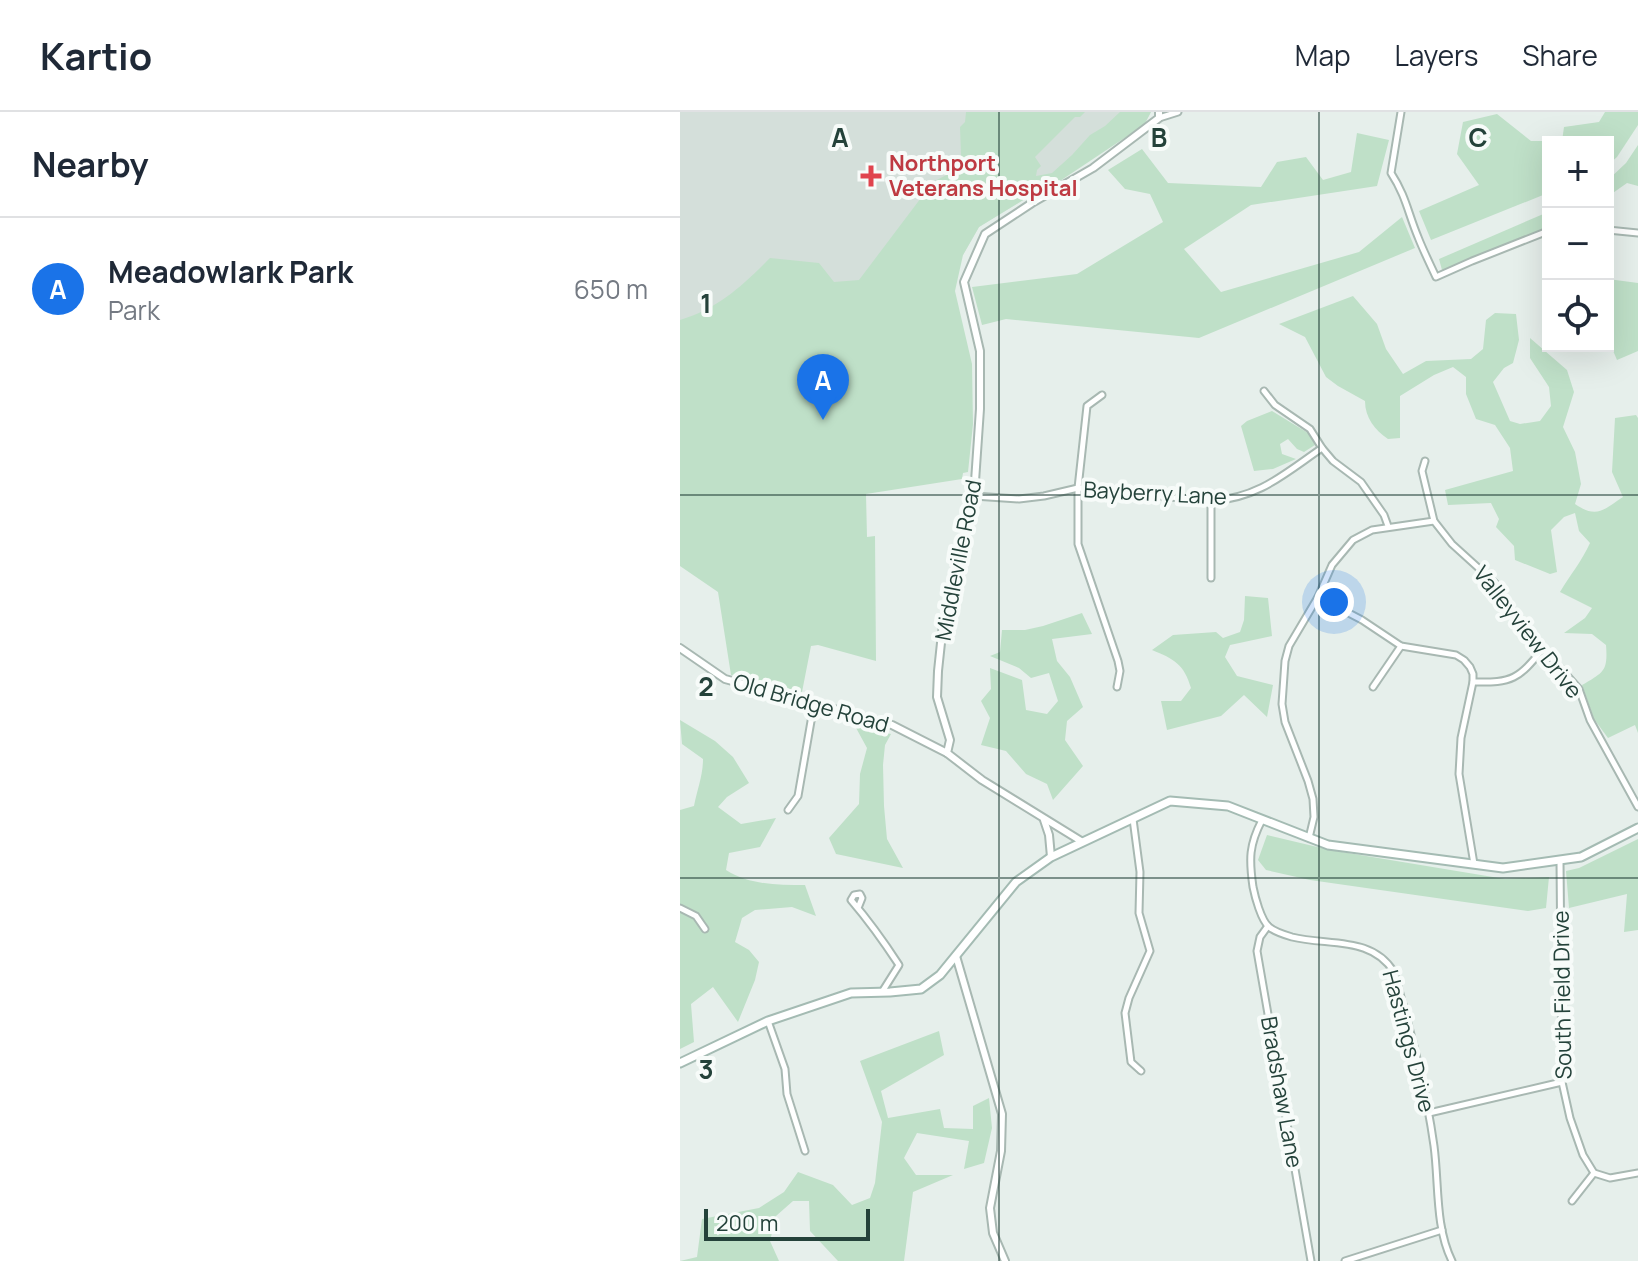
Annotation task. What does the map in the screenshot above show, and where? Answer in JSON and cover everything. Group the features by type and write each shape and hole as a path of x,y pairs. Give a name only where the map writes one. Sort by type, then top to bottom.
{"main road":[{"path":"680,1063 768,1021 851,993 921,989 940,975 1016,882 1051,857 1081,841 1170,801 1228,806 1328,845 1503,868 1581,857 1638,828"}],"street":[{"path":"1159,115 1178,112"},
{"path":"1401,112 1391,173 1401,188 1416,234 1436,277 1542,233"},
{"name":"Middleville Road","path":"947,753 950,740 937,697 938,671 943,624 974,496 980,409 980,351 964,282 985,234 1093,168 1159,115"},
{"path":"1614,231 1638,233"},
{"path":"1264,391 1275,405 1310,429 1333,461 1361,482 1388,526"},
{"path":"1102,395 1087,406 1078,488 1078,544 1118,661 1117,687"},
{"name":"Bayberry Lane","path":"974,496 1019,499 1078,488 1211,501 1235,498 1261,490 1322,448"},
{"name":"Valleyview Drive","path":"1425,461 1422,471 1434,521 1452,544 1495,583 1521,624 1579,689 1590,720 1638,807"},
{"path":"1211,501 1211,578"},
{"path":"1309,838 1314,817 1313,799 1285,722 1282,704 1289,646 1318,597 1332,565 1353,540 1388,526 1434,521"},
{"path":"1318,597 1362,620 1401,646 1456,655 1470,667 1473,682 1461,738 1459,774 1474,865"},
{"path":"1373,687 1401,646"},
{"name":"Old Bridge Road","path":"680,648 725,679 892,725 947,753"},
{"path":"1473,682 1508,681 1525,670 1543,649"},
{"path":"788,810 798,796 814,704"},
{"path":"947,753 982,780 1081,841"},
{"path":"1133,818 1140,872 1139,913 1150,951 1125,1013 1131,1062 1141,1071"},
{"path":"1044,820 1051,857"},
{"path":"1262,820 1253,837 1250,864 1255,899 1268,926"},
{"name":"South Field Drive","path":"1560,861 1562,1082 1583,1155 1594,1173"},
{"path":"680,908 696,916 705,929"},
{"path":"858,908 899,965 881,993"},
{"name":"Hastings Drive","path":"1268,926 1301,939 1374,951 1387,960 1394,972 1429,1113 1442,1230 1452,1261"},
{"name":"Bradshaw Lane","path":"1268,926 1260,937 1257,951 1311,1261"},
{"path":"956,956 1002,1114 1001,1151 990,1208 993,1233 1005,1261"},
{"path":"768,1021 785,1069 787,1094 805,1151"},
{"path":"1429,1113 1562,1082"},
{"path":"1572,1201 1594,1173 1610,1178 1638,1173"},
{"path":"1345,1261 1442,1230"}],"shaded area":[{"name":"Northport Veterans Hospital","path":"680,112 1151,112 1144,125 979,227 963,255 744,309 680,321"}],"green space":[{"path":"966,112 1085,112 1075,117 1035,157 1041,166 1036,176 1052,173 1090,135 1120,112 1151,112 1144,125 1039,195 1038,191 979,227 963,255 955,291 972,364 973,424 968,472 963,473 962,479 866,494 867,537 875,536 876,661 818,645 811,646 802,692 731,675 718,592 680,566 680,320 707,309 729,295 770,258 819,263 834,282 859,280 933,182 959,165 960,127 965,122"},
{"path":"1605,112 1638,112 1638,125 1614,160 1614,136 1563,136 1564,127 1599,122"},
{"path":"1497,114 1531,141 1542,141 1542,195 1431,240 1419,211 1479,185 1457,154 1463,122"},
{"path":"1357,133 1389,140 1377,186 1251,205 1184,249 1221,292 1359,252 1402,217 1415,248 1199,338 1006,319 982,325 972,287 1077,274 1163,222 1150,194 1125,189 1108,170 1142,149 1168,183 1261,187 1277,162 1306,157 1323,180 1351,172"},
{"path":"1638,145 1638,186 1627,183 1614,192 1614,174"},
{"path":"1542,215 1542,230 1442,270 1439,259"},
{"path":"1614,280 1638,283 1638,351 1617,360 1614,352"},
{"path":"1353,296 1377,324 1386,349 1403,374 1426,361 1471,359 1483,349 1486,320 1495,313 1516,314 1519,340 1513,363 1504,368 1493,382 1510,421 1520,424 1540,421 1551,406 1549,387 1530,358 1530,338 1542,352 1546,352 1567,370 1574,392 1563,427 1575,452 1581,484 1575,504 1589,511 1600,511 1623,497 1612,472 1615,418 1636,415 1638,733 1635,725 1608,738 1594,719 1582,685 1603,670 1606,645 1592,634 1564,633 1585,618 1592,608 1560,592 1590,543 1579,531 1575,513 1564,517 1551,530 1557,572 1550,574 1515,560 1514,546 1496,527 1499,519 1491,503 1448,505 1445,490 1513,471 1510,448 1495,425 1476,419 1466,394 1466,377 1453,367 1400,396 1400,438 1388,439 1372,423 1365,401 1326,377 1305,337 1279,324"},
{"path":"1272,411 1308,433 1315,445 1304,452 1288,439 1280,444 1282,454 1296,459 1273,469 1254,471 1241,426"},
{"path":"1245,596 1268,598 1272,636 1230,645 1225,657 1237,676 1273,685 1267,717 1244,695 1221,716 1167,730 1161,701 1181,701 1191,688 1177,663 1152,650 1173,635 1216,632 1223,638 1240,632"},
{"path":"1082,613 1092,634 1052,639 1057,661 1070,677 1083,707 1067,721 1065,740 1083,766 1053,800 1047,784 1026,774 1006,751 981,745 990,718 981,701 991,689 990,668 1022,680 1026,710 1047,714 1058,701 1049,673 1031,678 1019,668 990,656 1000,652 1002,630 1025,630"},
{"path":"680,720 715,741 733,757 749,783 718,807 741,824 776,818 760,847 729,853 726,870 754,881 805,885 816,916 792,907 755,910 742,918 735,942 749,950 759,962 738,1022 713,987 691,1004 694,1042 680,1049 680,810 694,806 703,759 682,744"},
{"path":"855,726 891,734 885,745 883,765 884,806 887,839 903,868 836,854 829,838 859,804 860,774 867,748"},
{"path":"1267,835 1330,850 1505,879 1549,877 1546,908 1528,911 1310,880 1266,870 1258,860"},
{"path":"1638,839 1638,930 1624,932 1627,894 1569,908 1566,871 1579,868"},
{"path":"939,1031 944,1055 881,1091 888,1118 940,1109 944,1128 973,1129 973,1106 989,1098 992,1128 984,1163 964,1169 969,1141 917,1133 904,1158 916,1175 953,1175 913,1192 904,1261 838,1261 810,1231 809,1201 793,1201 776,1216 770,1241 779,1261 680,1261 697,1257 702,1219 759,1208 784,1192 798,1172 833,1185 852,1205 870,1198 875,1183 882,1122 860,1061"}],"place":[{"name":"Northport Veterans Hospital","path":"871,176"},
{"name":"Meadowlark Park","path":"823,420"}]}
